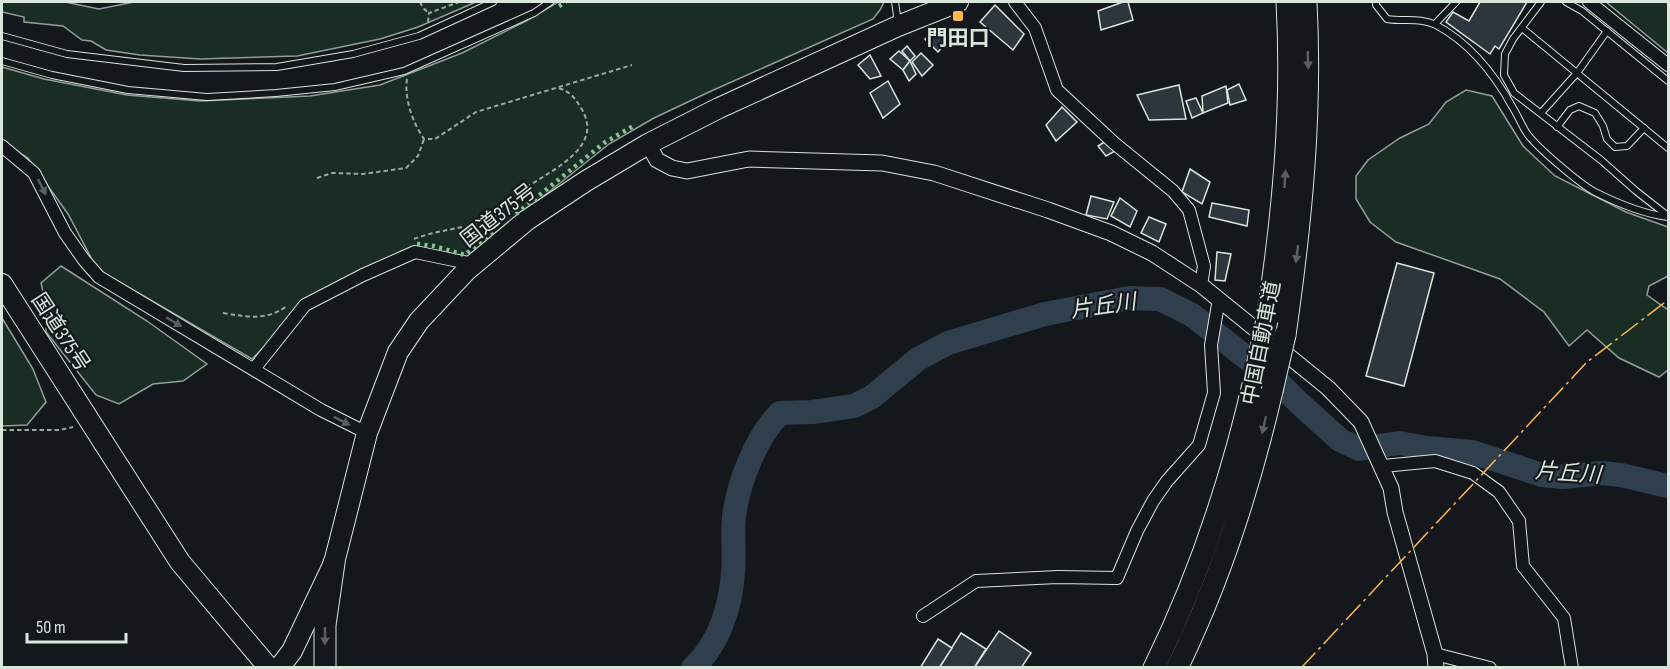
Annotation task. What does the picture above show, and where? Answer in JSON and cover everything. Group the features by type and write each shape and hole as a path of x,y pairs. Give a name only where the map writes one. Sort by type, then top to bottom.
{"highway":[{"name":"国道375号","path":"279,668 292,651 334,563 367,433 398,352 419,321 474,264 527,220 648,144 719,108 898,26 958,2"},
{"name":"中国自動車道","path":"1154,668 1187,597 1231,475 1242,437 1268,320 1280,237 1287,147 1289,88 1287,2"},
{"name":"中国自動車道","path":"1177,668 1232,534 1257,458 1285,335 1297,254 1306,158 1308,91 1306,2"},
{"name":"国道375号","path":"2,284 180,562 269,668"},
{"path":"1143,668 1179,596 1242,437"},
{"path":"1189,668 1241,520 1257,458"},
{"path":"325,668 325,625 334,563"}],"street":[{"path":"1015,2 1035,28 1057,90 1173,191 1189,210 1204,266 1201,285"},
{"path":"1589,2 1668,65"},
{"path":"648,144 657,160 672,168 687,171 749,159 882,163 934,173 998,192 1111,233 1152,253 1219,299 1336,397 1361,422 1383,466 1391,488 1395,512 1435,661 1490,668"},
{"path":"2,146 34,173 65,233 99,277 321,410 367,433"},
{"path":"254,369 305,305 363,275 415,252 474,264"},
{"path":"923,616 976,581 1059,577 1117,578 1153,501 1167,481 1199,445 1214,393 1211,345 1219,299"},
{"path":"1383,466 1435,461 1473,473 1499,492 1519,521 1523,566 1564,618 1572,668"}],"lane":[{"path":"2,36 67,54 184,68 277,67 353,54 428,32 494,2"},
{"path":"2,61 52,75 128,90 207,97 335,87 411,68 534,13 550,2"},
{"path":"895,2 898,26"},
{"path":"1376,2 1387,19 1417,19 1435,24 1462,42 1485,65 1513,107 1527,134 1551,158 1594,191 1652,215 1668,216"},
{"path":"1435,24 1456,2"},
{"path":"1541,2 1505,54 1504,75 1514,93 1601,160 1668,216"},
{"path":"1566,2 1582,11 1668,81"},
{"path":"1522,28 1668,148"},
{"path":"1541,113 1577,73 1606,31"},
{"path":"1557,127 1570,110 1579,106 1595,113 1603,126 1607,139 1615,147 1627,146 1644,128"}],"path":[{"path":"420,2 429,13"},
{"path":"429,13 459,2"},
{"path":"428,32 429,13"},
{"path":"424,139 435,139 476,112 632,66"},
{"path":"411,68 406,82 408,98 414,125 424,139"},
{"path":"412,240 495,216 517,193 574,155 584,145 588,134 588,118 567,91 558,88"},
{"path":"317,178 332,173 363,174 406,168 418,156 424,139"},
{"path":"224,313 253,318 278,312 291,303"},
{"path":"2,429 60,430 91,423"}],"green space":[{"path":"2,2 65,2 99,9 134,2 476,2 418,27 380,39 297,56 200,59 106,50 91,41 82,40 63,26 24,22 24,17 2,12"},
{"path":"558,2 884,2 873,19 654,118 609,144 465,259 420,248 404,250 317,293 252,359 97,269 68,214 28,158 2,142 2,67 44,79 127,95 200,101 310,96 380,85 462,53"},
{"path":"1606,2 1668,2 1668,53"},
{"path":"1466,90 1492,96 1523,146 1555,176 1626,212 1668,227 1668,276 1649,286 1647,295 1668,310 1668,370 1659,377 1619,358 1587,330 1569,346 1544,312 1500,279 1396,242 1370,222 1356,199 1356,176 1368,160 1400,138 1429,124 1446,102"},
{"path":"61,266 147,321 207,364 183,381 153,384 119,404 96,395 46,332 47,309 41,283"},
{"path":"2,318 33,369 46,402 27,425 2,426"}],"building":[{"path":"1128,2 1133,20 1101,30 1098,11"},
{"path":"1480,2 1527,2 1499,49 1495,46 1490,54 1446,22 1453,12 1469,21"},
{"path":"995,5 1024,34 1013,50 980,22"},
{"path":"937,29 948,41 938,52 925,39"},
{"path":"907,46 915,56 910,61 902,51"},
{"path":"899,51 910,61 903,70 890,59"},
{"path":"921,53 933,65 922,76 912,62"},
{"path":"870,55 881,76 870,79 858,65"},
{"path":"910,61 916,74 909,81 903,70"},
{"path":"888,81 900,104 883,118 870,93"},
{"path":"1239,84 1246,100 1230,105 1227,90"},
{"path":"1179,85 1186,119 1149,120 1137,95"},
{"path":"1226,86 1228,103 1203,113 1202,96"},
{"path":"1196,98 1203,113 1192,118 1186,101"},
{"path":"1062,107 1077,122 1056,141 1046,125"},
{"path":"1106,141 1117,150 1106,156 1098,146"},
{"path":"1190,169 1210,182 1202,204 1182,192"},
{"path":"1091,196 1114,202 1107,219 1086,215"},
{"path":"1120,198 1137,211 1130,227 1111,216"},
{"path":"1212,203 1249,210 1247,226 1209,217"},
{"path":"1149,217 1166,224 1159,242 1141,233"},
{"path":"1217,252 1231,254 1225,281 1215,280"},
{"path":"1397,263 1434,273 1404,386 1366,376"},
{"path":"999,631 1031,653 1021,668 974,668"},
{"path":"961,633 986,649 974,668 939,668"},
{"path":"938,639 952,648 939,668 920,668"}],"waterway":[{"name":"片丘川","path":"693,668 717,636 730,598 734,558 734,517 744,475 756,447 780,413 812,412 854,406 872,397 918,359 948,343 1045,314 1129,298 1160,299 1192,315 1280,384 1340,440 1359,449 1399,443 1472,452 1542,475 1563,477 1602,473 1668,486"}],"hedge":[{"path":"559,6 566,2"},
{"path":"516,214 604,143 635,125"},
{"path":"417,244 434,246 465,255 495,230"}],"power":[{"path":"1301,668 1587,362 1668,300"}],"place":[{"name":"門田口","path":"958,16"}]}
